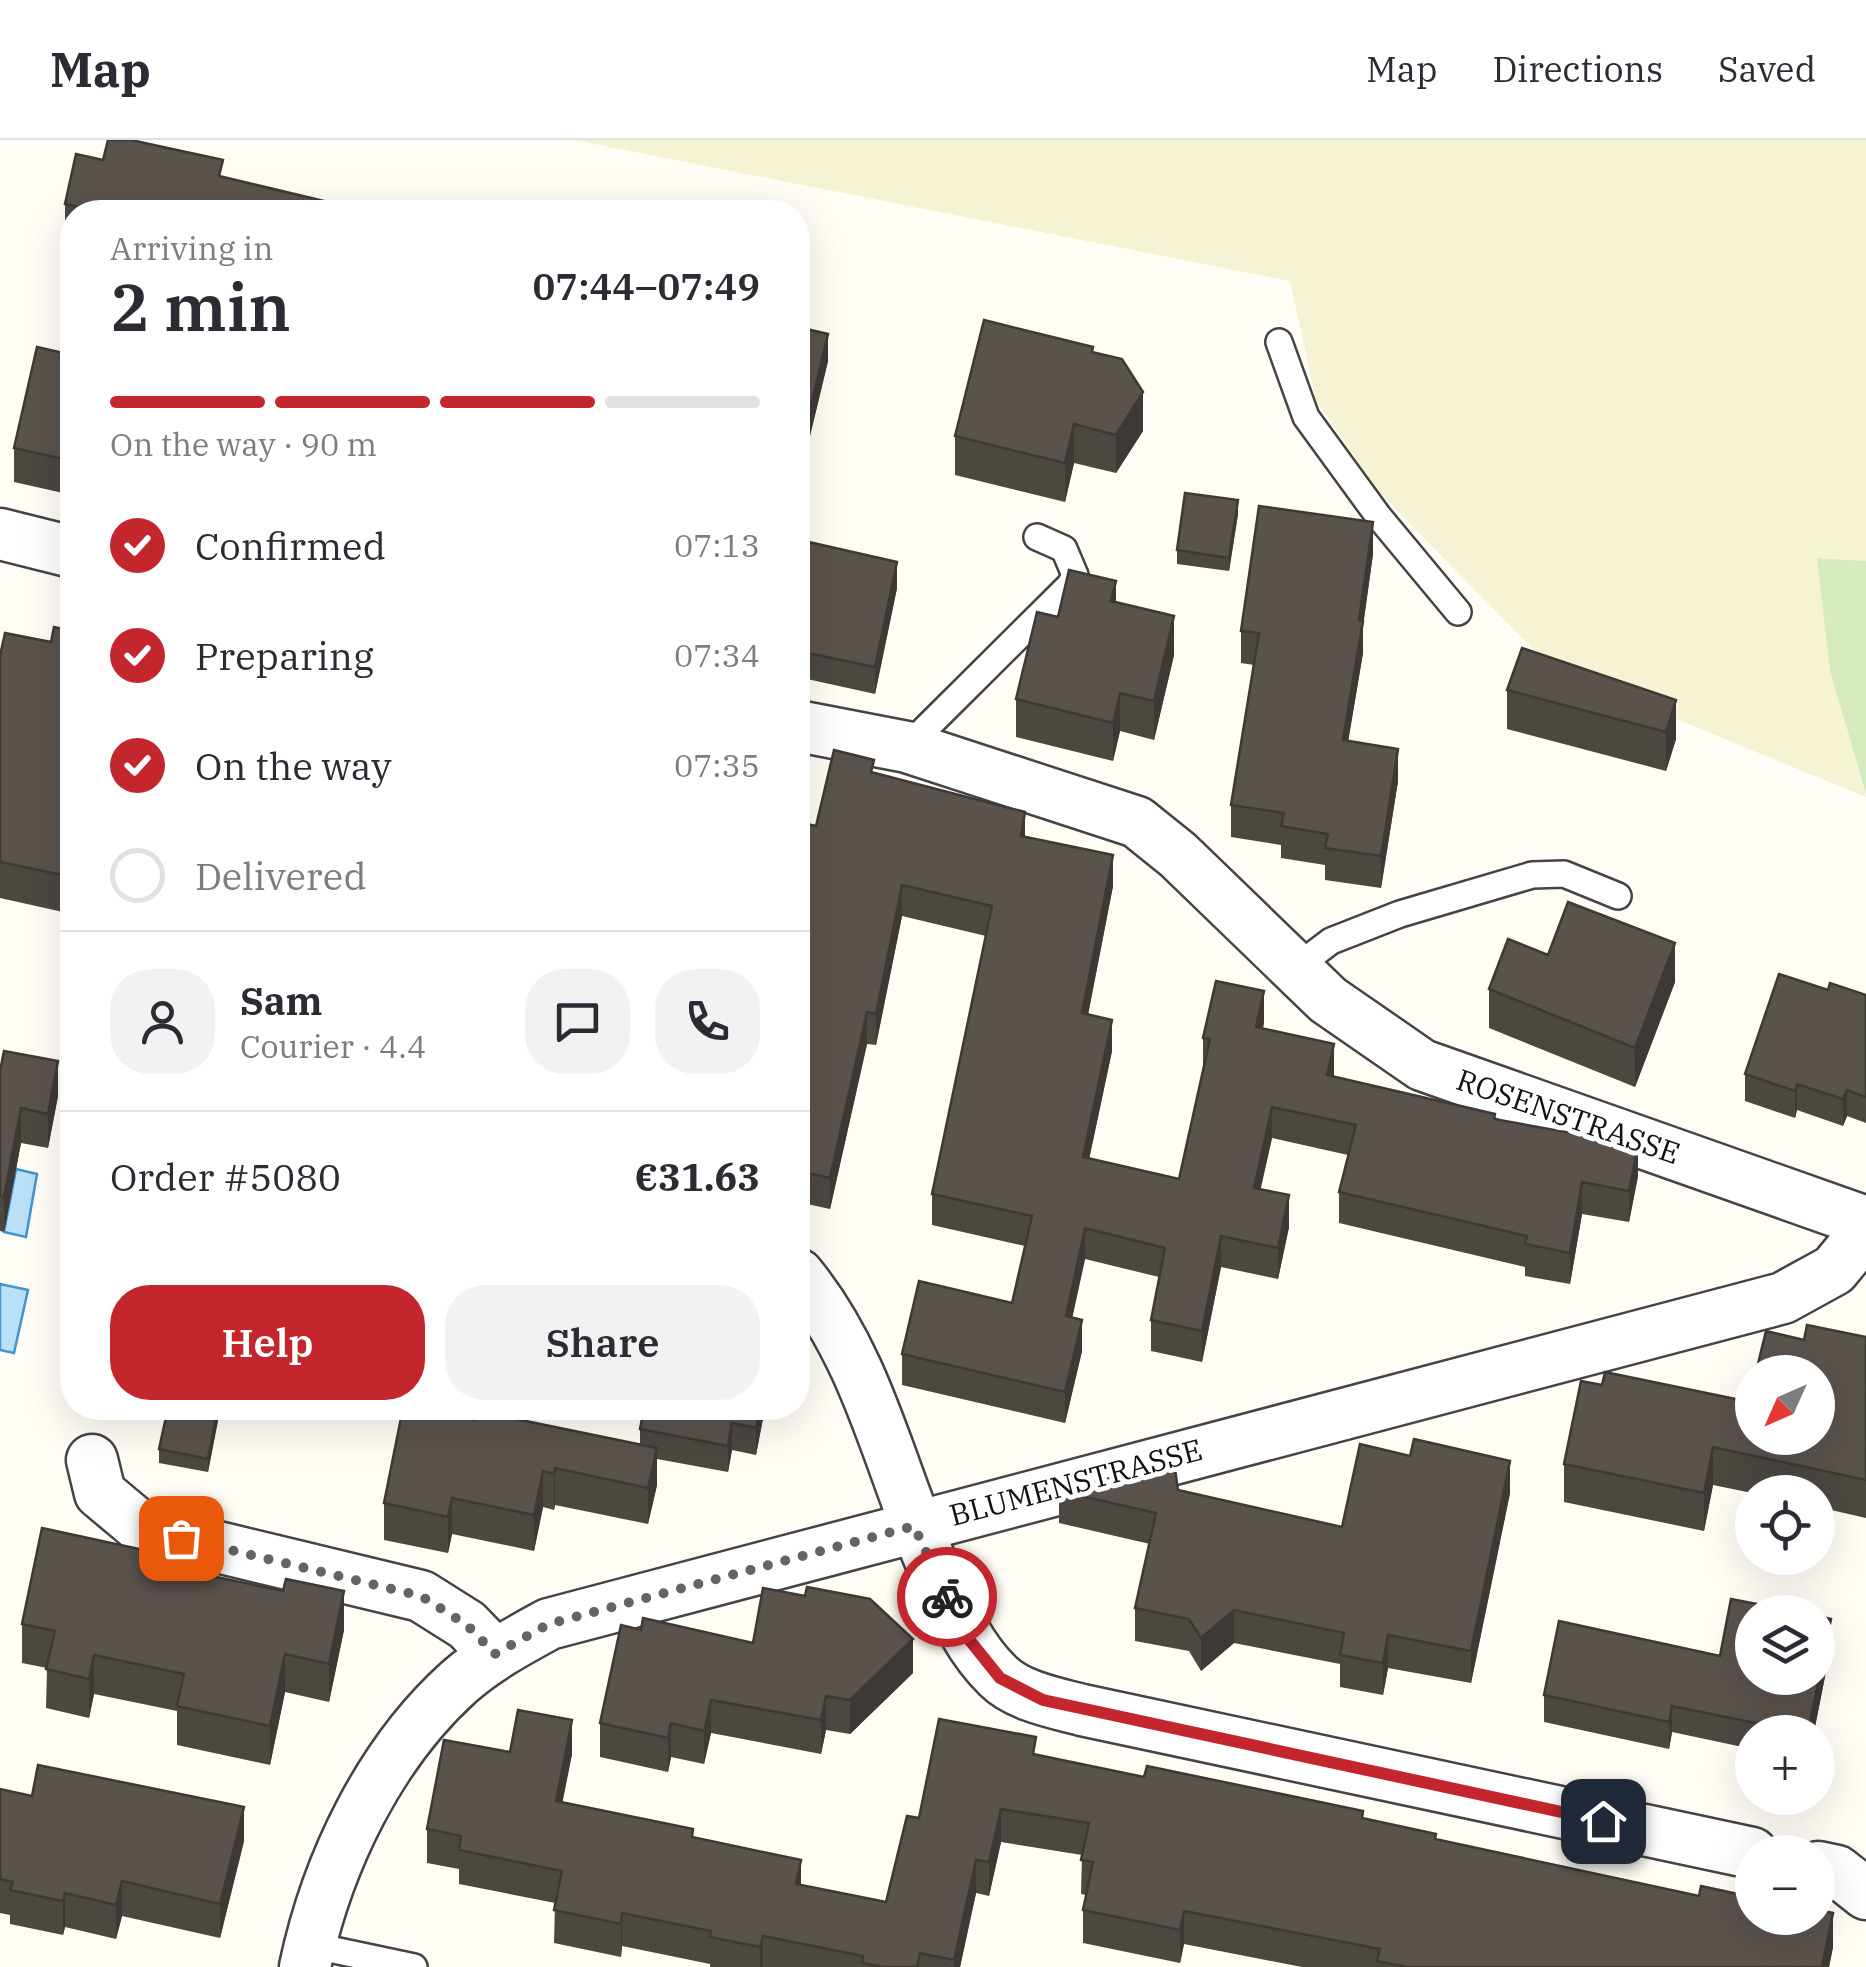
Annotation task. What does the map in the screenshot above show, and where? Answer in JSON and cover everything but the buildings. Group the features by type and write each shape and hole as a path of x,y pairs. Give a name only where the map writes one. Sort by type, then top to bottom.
{"street":[{"path":"0,534 60,549"},
{"name":"ROSENSTRASSE","path":"810,728 907,747 1136,822 1178,855 1294,969 1378,1039 1422,1065 1866,1222"},
{"name":"BLUMENSTRASSE","path":"307,1956 345,1840 400,1747 458,1683 495,1654 549,1624 1783,1298 1834,1270 1866,1231"},
{"path":"810,1290 837,1326 867,1388 914,1526 963,1632 1000,1678 1043,1700 1735,1849"},
{"path":"92,1460 100,1494 143,1529 421,1596 467,1625 495,1654"},
{"path":"1835,1871 1866,1894"}],"lane":[{"path":"1278,342 1306,416 1379,517 1458,612"},
{"path":"907,747 1070,585 1075,575 1064,549 1037,537"},
{"path":"1294,969 1331,941 1400,914 1532,876 1564,874 1618,896"},
{"name":"BLUMENSTRASSE","path":"307,1956 414,1967"}],"shaded area":[{"path":"574,140 1866,140 1866,561 1818,558 1830,671 1866,797 1562,672 1532,648 1378,491 1316,400 1290,281"}],"green space":[{"path":"1817,558 1866,561 1866,795 1830,671"}],"water":[{"path":"16,1169 37,1174 26,1237 4,1232"},
{"path":"0,1284 28,1290 14,1353 0,1350"}],"way so far":[{"path":"181,1538 370,1580 421,1596 467,1625 495,1654 549,1624 914,1526 947,1597"}],"route":[{"path":"947,1597 963,1632 1000,1678 1043,1700 1603,1821"}]}
